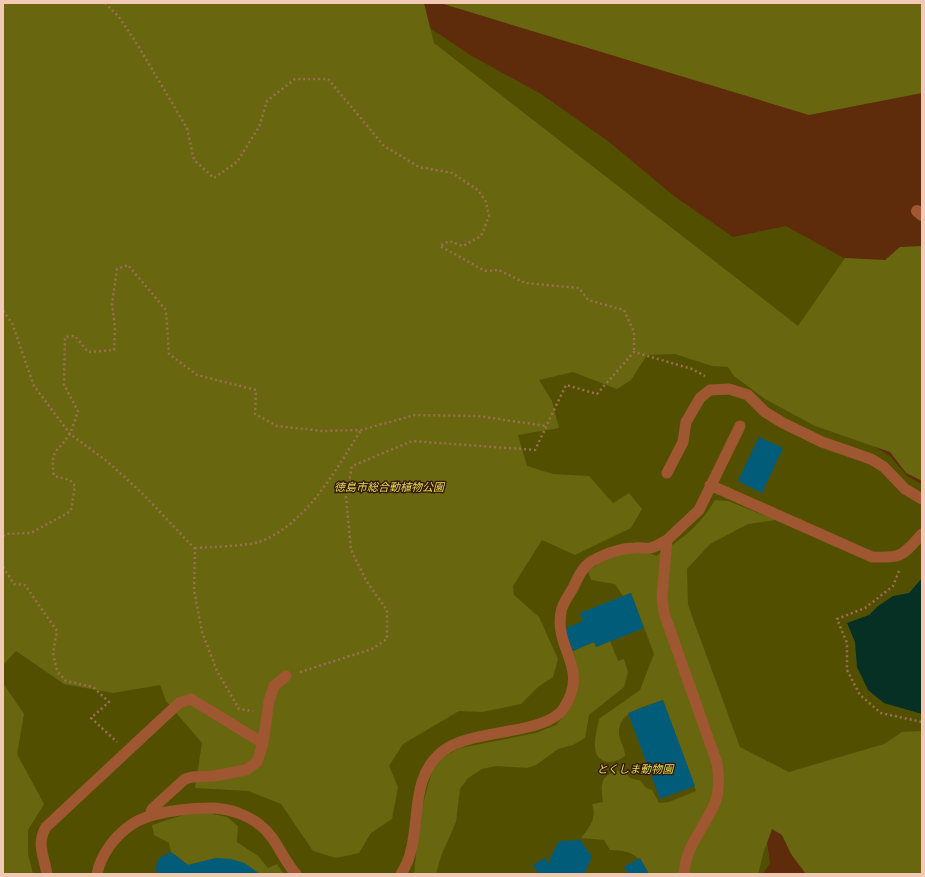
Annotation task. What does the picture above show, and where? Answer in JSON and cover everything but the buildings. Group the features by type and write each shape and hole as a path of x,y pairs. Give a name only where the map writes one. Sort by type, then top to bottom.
{"lane":[{"path":"667,473 683,442 686,422 700,398 710,390 729,389 748,395 766,412 783,423 822,442 871,458 884,467 905,489 922,499"},
{"path":"401,874 407,865 412,846 415,816 423,776 429,766 442,751 458,742 534,725 551,718 563,709 571,695 574,679 573,665 562,638 560,626 561,611 583,569 593,561 623,548 651,548 667,540 699,510 740,426"},
{"path":"710,485 872,557 890,558 906,554 922,534"},
{"path":"667,540 662,596 664,613 717,763 719,775 718,790 715,802 687,853 684,874"},
{"path":"150,816 152,809 185,779 192,776 214,776 246,770 257,762 263,743 269,701 274,686 286,676"},
{"path":"47,874 41,847 41,835 46,827 179,703 191,699 263,743"},
{"path":"97,874 107,848 131,824 150,816 179,811 215,808 239,813 260,824 272,836 296,874"}],"path":[{"path":"105,3 119,17 137,44 187,128 194,160 214,178 238,162 259,127 267,101 295,79 328,79 384,146 419,167 452,173 478,190 486,202 489,216 481,236 463,246 449,241 440,246 485,271 499,270 525,283 580,288 588,300 624,310 634,332 634,352 597,394 566,385 535,450 412,441 352,466 346,497 351,550 367,582 387,610 387,639 372,650 286,676"},
{"path":"3,536 6,534 31,533 71,511 75,486 70,480 54,476 52,465 53,452 70,434 78,411 64,385 65,337 75,336 88,352 114,350 115,328 112,304 117,269 128,265 166,310 168,354 197,375 256,390 255,414 277,426 323,431 361,430 415,415 478,416 546,426"},
{"path":"3,311 12,323 34,386 70,434 108,462 143,494 194,548 194,590 202,632 217,671 239,709 267,713"},
{"path":"634,352 692,369 729,389"},
{"path":"194,548 258,542 288,526 324,489 361,430"},
{"path":"906,554 893,586 865,608 836,619 847,643 847,670 860,695 881,713 922,722"},
{"path":"3,567 14,584 25,585 57,631 53,653 57,671 66,681 93,687 109,702 91,718 127,750"}],"green space":[{"name":"徳島市総合動植物公園","path":"3,3 414,17 470,55 541,94 608,141 674,196 733,237 786,226 880,278 869,443 890,456 907,476 922,484 922,749 764,821 770,863 763,874 3,874"},
{"name":"徳島市総合動植物公園","path":"3,3 424,3 434,43 798,326 845,258 885,260 900,247 922,246 922,481 906,473 890,452 815,426 765,399 734,376 728,367 712,366 675,354 647,355 631,380 617,389 573,372 539,380 552,401 559,428 518,435 527,466 553,474 589,476 613,503 629,493 642,509 631,528 575,555 542,540 513,586 514,595 539,617 558,659 553,677 538,687 521,704 482,712 459,711 403,744 389,766 398,787 392,819 371,833 359,853 336,858 313,851 281,804 248,791 195,788 202,743 166,701 160,685 113,693 64,684 16,651 3,665"},
{"path":"440,3 922,3 922,93 809,115"},
{"path":"715,500 728,501 776,520 748,524 710,544 687,569 688,605 740,747 789,772 884,744 902,732 922,731 922,874 806,874 791,854 782,835 772,829 758,874 649,874 634,855 624,851 610,850 604,840 581,838 592,822 594,814 592,804 603,802 602,784 606,777 610,774 623,770 630,778 641,781 646,788 652,790 659,803 669,802 696,791 663,700 634,711 623,720 620,726 619,734 625,756 621,759 608,762 597,756 595,751 595,738 599,719 640,690 654,654 631,593 623,596 615,584 591,580 588,571 603,561 630,552 639,551 656,556 689,532 703,518"},
{"path":"610,641 618,661 624,659 628,672 624,687 589,715 585,738 573,745 558,749 536,765 527,768 496,766 482,769 468,778 460,789 456,822 441,856 436,874 414,874 420,815 433,767 445,756 460,748 536,733 556,725 568,711 576,696 578,678 573,651 594,642 596,647"},
{"path":"3,683 24,714 17,754 44,804 28,830 28,854 33,874 3,874"},
{"path":"203,812 227,817 238,826 237,842 258,856 268,868 277,864 284,874 260,874 244,863 216,858 188,865 171,852 169,843 154,835 152,825 183,815"}],"shaded area":[{"path":"922,578 922,714 884,703 868,690 857,667 855,642 847,623 869,615 878,606 893,596 909,593"}],"park label":[{"name":"とくしま動物園","path":"635,769"}]}
